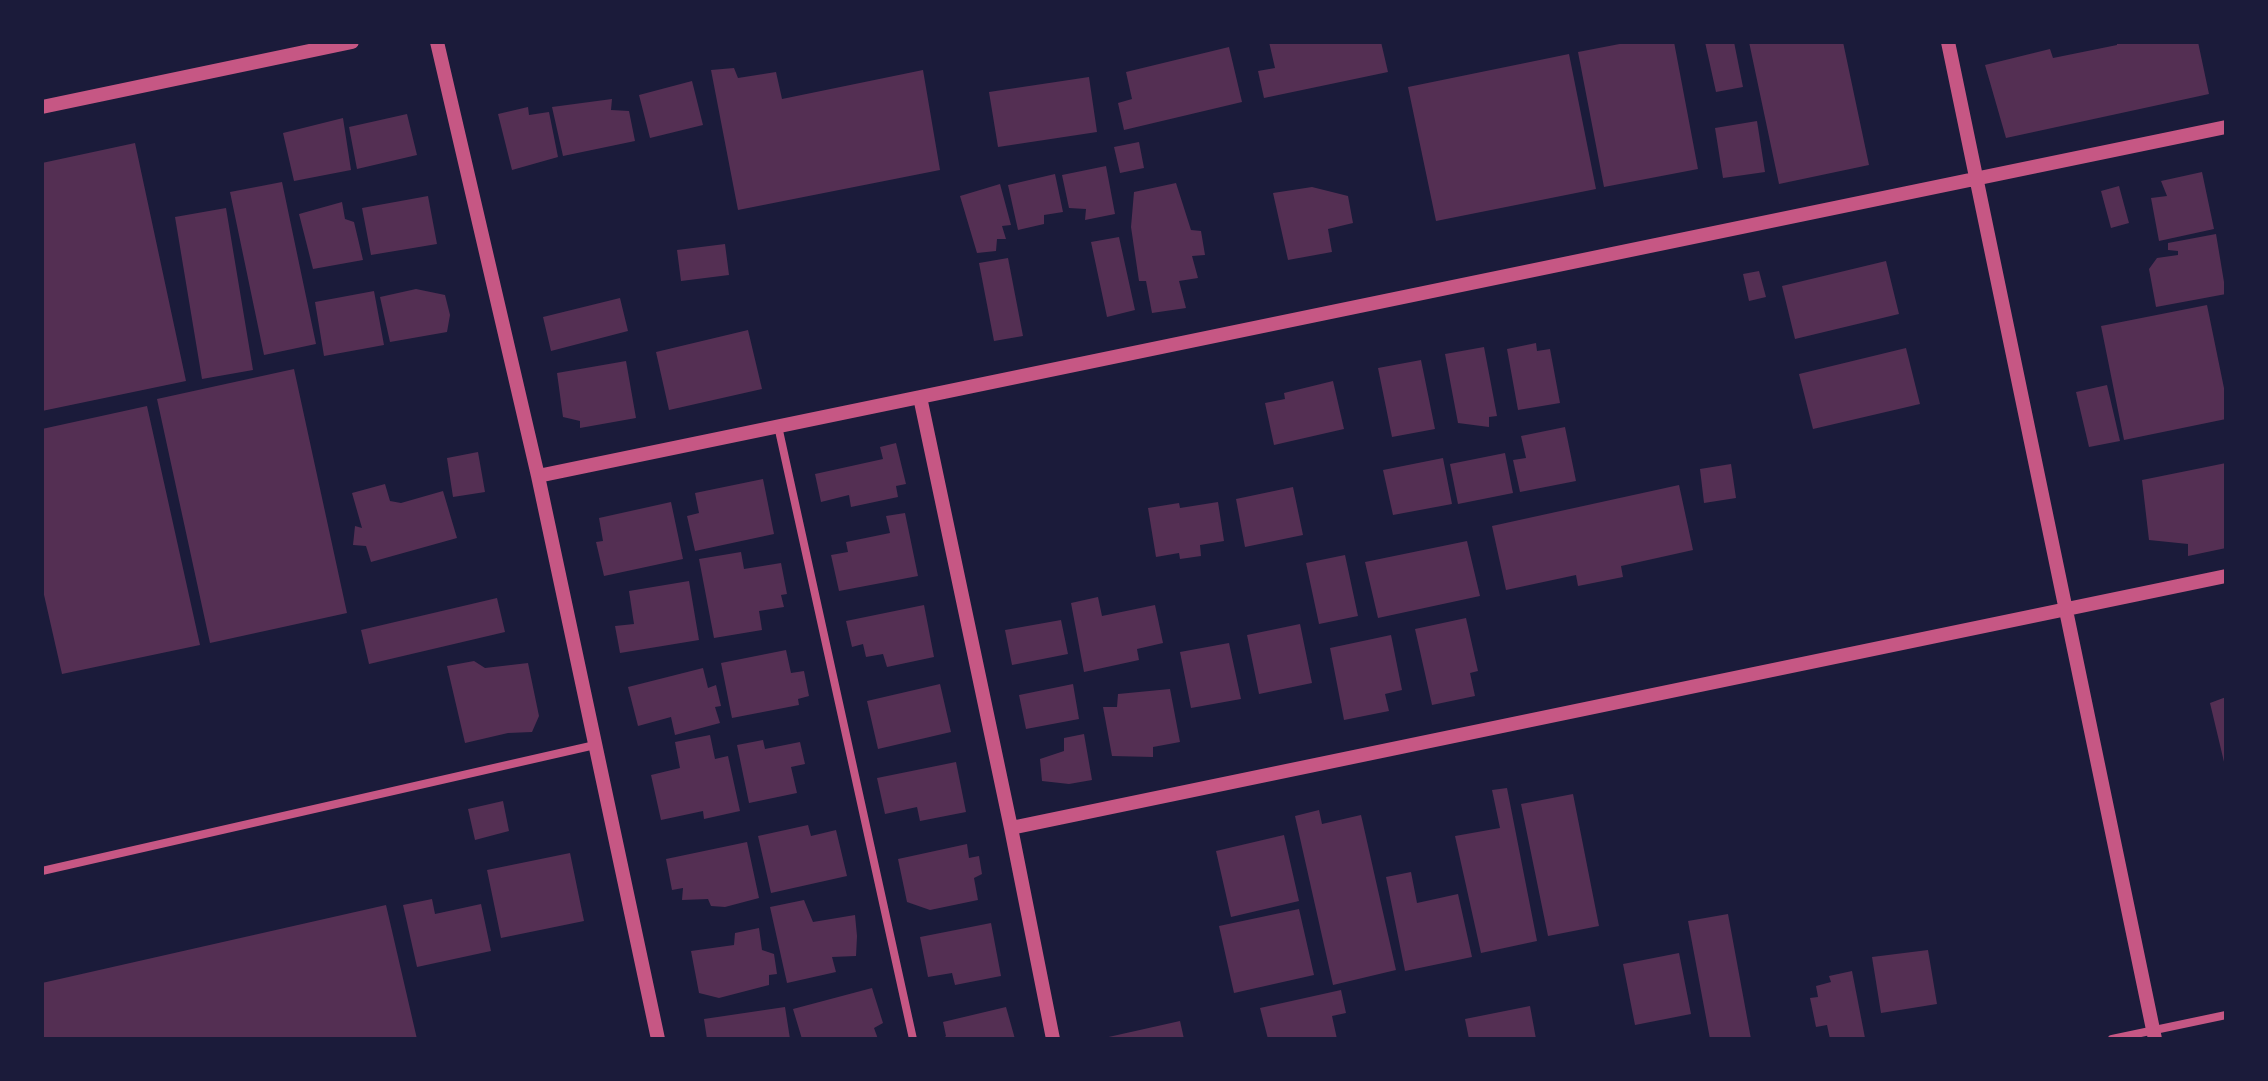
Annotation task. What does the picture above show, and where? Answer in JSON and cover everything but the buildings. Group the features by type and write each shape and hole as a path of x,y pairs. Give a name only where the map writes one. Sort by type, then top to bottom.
{"street":[{"path":"42,107 352,42"},
{"path":"437,42 538,476 658,1039"},
{"path":"1948,42 2154,1035"},
{"path":"538,476 2226,127"},
{"path":"920,397 1053,1039"},
{"path":"778,426 913,1039"},
{"path":"1011,828 2226,576"},
{"path":"42,871 595,745"},
{"path":"2112,1039 2154,1035 2226,1015"}]}
